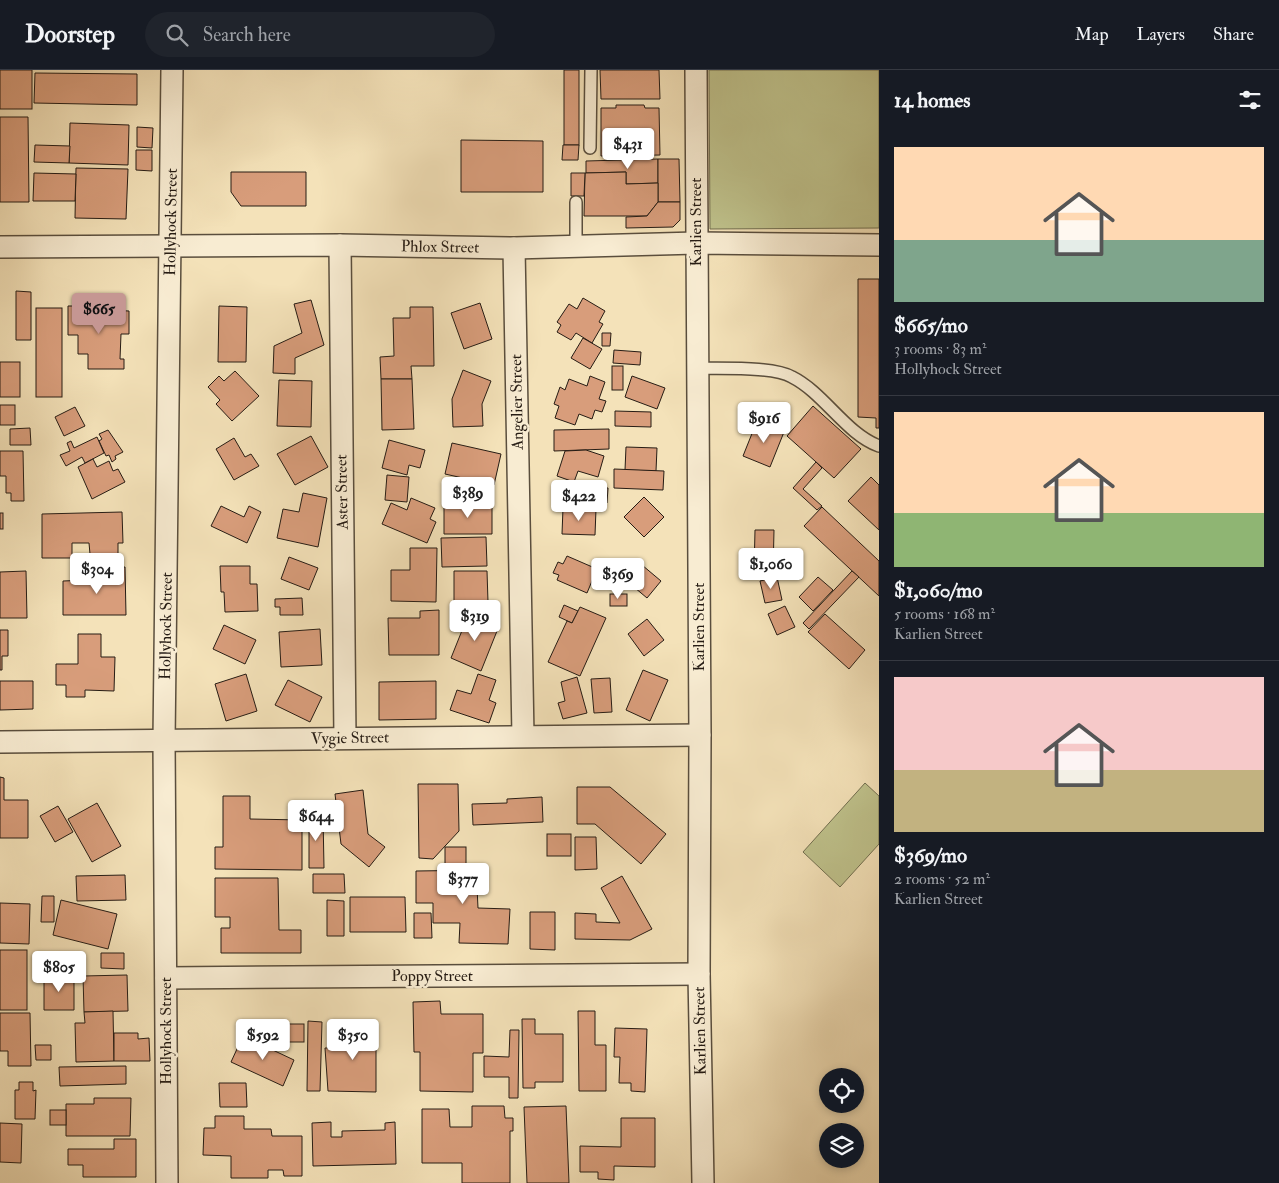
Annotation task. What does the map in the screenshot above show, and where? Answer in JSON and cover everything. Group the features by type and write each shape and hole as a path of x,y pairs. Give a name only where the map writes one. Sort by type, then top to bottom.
{"street":[{"name":"Hollyhock Street","path":"167,1183 164,741 172,70"},
{"name":"Karlien Street","path":"696,70 700,735 699,974 703,1183"},
{"name":"Phlox Street","path":"0,247 340,246 514,248 696,243 879,245"},
{"name":"Aster Street","path":"340,246 345,738"},
{"name":"Angelier Street","path":"514,248 523,736"},
{"name":"Vygie Street","path":"0,742 700,735"},
{"name":"Poppy Street","path":"166,978 699,974"}],"lane":[{"path":"590,148 591,70"},
{"path":"576,202 576,247"},
{"path":"697,368 776,371 791,376 808,387 864,438 879,446"}],"green space":[{"path":"709,70 879,70 879,228 710,229"},
{"path":"865,783 879,796 879,844 840,887 803,852"}],"building":[{"path":"0,70 32,70 32,109 0,109"},
{"path":"564,70 579,70 579,145 564,145"},
{"path":"600,70 659,70 660,99 601,99"},
{"path":"35,73 137,74 137,105 34,103"},
{"path":"616,105 644,105 645,108 659,108 660,155 601,156 601,108 616,108"},
{"path":"0,117 28,117 29,202 0,202"},
{"path":"70,123 129,125 128,165 69,163"},
{"path":"137,127 153,128 152,148 137,147"},
{"path":"461,140 543,141 543,192 461,192"},
{"path":"35,145 70,146 69,163 34,162"},
{"path":"563,145 579,145 578,160 562,160"},
{"path":"136,150 152,150 152,171 136,170"},
{"path":"658,159 658,183 626,184 626,172 586,173 586,161"},
{"path":"658,159 679,159 680,202 658,202"},
{"path":"76,168 128,169 126,219 75,218"},
{"path":"231,172 306,172 306,206 241,206 231,192"},
{"path":"626,172 626,184 658,183 658,202 647,216 584,216 585,173"},
{"path":"34,173 76,174 75,201 33,201"},
{"path":"571,173 585,173 584,196 571,196"},
{"path":"658,202 680,202 680,220 673,227 626,228 626,217 647,216"},
{"path":"858,279 879,279 879,428 876,428 876,418 858,417"},
{"path":"16,291 31,292 31,340 16,340"},
{"path":"583,298 605,311 599,322 603,324 592,343 576,333 571,340 557,332 561,325 557,322 569,304 577,309"},
{"path":"311,300 324,345 295,358 295,374 273,373 274,346 302,333 294,304"},
{"path":"480,303 492,339 464,349 451,313"},
{"path":"68,306 107,306 107,310 129,311 129,334 121,334 120,359 124,359 124,369 88,369 88,354 78,354 78,335 68,335"},
{"path":"219,306 247,307 246,362 218,362"},
{"path":"410,307 433,307 434,366 411,366 412,379 381,379 380,357 394,356 393,318 410,318"},
{"path":"36,308 62,308 62,397 36,397"},
{"path":"602,333 611,333 610,346 602,346"},
{"path":"583,338 602,349 590,369 571,358"},
{"path":"614,350 641,352 640,365 613,363"},
{"path":"0,362 20,362 20,397 0,397"},
{"path":"612,366 623,366 623,390 612,390"},
{"path":"463,370 491,381 482,404 483,426 453,427 452,399"},
{"path":"235,371 259,396 232,421 216,404 220,400 208,387 219,376 224,381"},
{"path":"590,376 605,382 599,399 606,401 602,412 595,410 592,419 579,414 575,425 555,418 559,406 554,404 560,387 565,390 569,379 587,386"},
{"path":"632,376 665,388 657,409 625,397"},
{"path":"381,379 412,379 414,429 382,430"},
{"path":"279,380 312,381 311,427 277,426"},
{"path":"0,405 15,405 15,425 0,425"},
{"path":"813,406 861,449 834,478 787,436"},
{"path":"75,407 85,426 64,436 55,417"},
{"path":"615,411 651,412 651,427 615,426"},
{"path":"757,421 784,432 770,467 743,456"},
{"path":"30,428 31,445 10,445 10,429"},
{"path":"609,429 609,449 554,451 554,430"},
{"path":"108,430 123,452 115,456 116,459 112,462 109,455 106,456 99,441 102,439 99,434"},
{"path":"311,436 328,467 295,485 277,454"},
{"path":"97,437 104,453 85,463 82,457 66,466 60,455 70,451 67,443 71,441 74,448"},
{"path":"234,438 245,457 251,454 259,466 234,480 216,449"},
{"path":"389,440 425,450 420,468 409,465 407,475 382,468"},
{"path":"452,443 501,454 494,485 445,474"},
{"path":"626,447 657,448 656,471 625,470"},
{"path":"586,450 604,456 598,477 578,471 574,482 557,476 565,451"},
{"path":"0,451 23,451 24,501 11,501 11,493 6,493 6,476 0,476"},
{"path":"93,459 97,467 109,461 113,471 118,469 125,482 92,499 78,467"},
{"path":"816,462 822,468 803,489 822,506 817,510 793,488"},
{"path":"614,469 664,471 663,490 614,488"},
{"path":"387,475 409,477 407,502 385,500"},
{"path":"871,477 879,485 879,530 848,501"},
{"path":"593,487 608,488 607,503 593,502"},
{"path":"303,493 327,498 318,547 277,538 283,509 299,512"},
{"path":"644,497 664,517 644,537 624,517"},
{"path":"411,498 435,508 430,519 436,522 427,543 382,524 391,503 407,510"},
{"path":"492,503 492,534 444,534 444,504"},
{"path":"221,506 244,517 249,506 261,512 247,543 211,526"},
{"path":"822,507 879,561 879,596 804,526"},
{"path":"563,508 596,509 595,535 562,534"},
{"path":"122,512 123,543 118,543 118,554 90,554 89,543 72,543 72,558 42,558 42,514"},
{"path":"0,513 3,513 3,529 0,529"},
{"path":"755,530 774,530 773,574 754,573"},
{"path":"486,537 487,566 442,567 441,538"},
{"path":"410,548 437,548 436,602 391,601 391,570 410,570"},
{"path":"567,556 597,569 587,593 557,580 559,575 553,573 558,562 563,564"},
{"path":"289,557 318,568 309,590 281,579"},
{"path":"636,560 661,581 647,598 622,577"},
{"path":"220,566 250,566 250,584 257,584 258,611 225,612 224,592 221,592"},
{"path":"125,567 126,615 63,615 63,581 88,580 88,575 108,575 108,568"},
{"path":"26,571 27,618 0,618 0,572"},
{"path":"454,571 487,571 488,602 454,603"},
{"path":"852,571 859,577 809,629 803,623"},
{"path":"777,577 782,600 765,603 760,581"},
{"path":"818,577 833,590 813,611 799,597"},
{"path":"610,594 627,594 627,606 610,606"},
{"path":"302,598 303,615 280,615 280,607 275,607 275,599"},
{"path":"564,605 578,611 572,623 559,617"},
{"path":"785,606 795,627 777,635 768,614"},
{"path":"580,607 606,618 580,676 548,662 567,621 572,623"},
{"path":"439,610 439,655 389,655 388,618 420,618 420,611"},
{"path":"469,613 499,626 481,671 451,658"},
{"path":"825,614 865,650 849,669 808,632"},
{"path":"647,619 664,640 644,656 628,634"},
{"path":"224,625 256,640 245,664 213,649"},
{"path":"320,629 322,665 281,667 279,632"},
{"path":"0,630 8,630 8,656 2,656 2,670 0,670"},
{"path":"78,634 101,634 101,657 115,657 114,691 85,690 85,697 66,697 66,685 56,685 56,664 78,664"},
{"path":"643,670 668,680 650,721 626,710"},
{"path":"246,674 257,711 226,721 215,684"},
{"path":"478,674 496,680 489,700 496,703 489,723 450,710 457,690 471,694"},
{"path":"577,677 587,713 563,719 558,703 565,701 561,682"},
{"path":"610,678 612,712 594,713 591,679"},
{"path":"288,680 322,697 310,722 275,705"},
{"path":"0,681 33,681 33,709 0,710"},
{"path":"436,681 436,719 379,720 379,682"},
{"path":"0,777 4,778 4,800 28,800 28,838 0,838"},
{"path":"418,784 458,784 459,831 433,859 419,858"},
{"path":"577,787 610,787 666,834 641,864 595,824 577,824"},
{"path":"363,790 368,834 385,847 369,867 341,844 335,794"},
{"path":"223,796 250,796 250,819 302,820 302,870 215,869 215,847 223,847"},
{"path":"542,797 543,822 473,825 472,804 507,803 507,799"},
{"path":"97,803 121,846 92,862 68,819"},
{"path":"58,806 73,832 55,842 40,816"},
{"path":"309,816 323,816 324,868 309,868"},
{"path":"547,834 571,834 571,856 547,856"},
{"path":"575,837 596,837 597,869 575,870"},
{"path":"445,847 466,847 466,865 445,865"},
{"path":"487,870 487,887 477,887 478,908 510,909 508,944 459,943 460,923 433,923 433,903 416,903 416,871"},
{"path":"313,874 344,874 345,893 313,893"},
{"path":"125,875 126,900 77,901 76,876"},
{"path":"622,876 652,929 630,940 575,939 575,913 596,914 596,922 620,923 601,888"},
{"path":"215,878 278,878 279,930 301,930 301,953 221,953 221,928 230,928 230,917 215,917"},
{"path":"42,896 54,896 54,922 41,922"},
{"path":"350,897 405,897 406,932 350,932"},
{"path":"61,900 117,914 108,949 53,935"},
{"path":"327,900 344,901 344,936 327,936"},
{"path":"0,903 30,904 29,944 0,943"},
{"path":"530,912 555,912 555,950 530,949"},
{"path":"414,913 431,913 432,938 414,938"},
{"path":"0,950 27,950 27,1010 0,1010"},
{"path":"101,953 124,953 124,969 101,968"},
{"path":"44,975 74,976 74,1010 44,1010"},
{"path":"127,975 128,1011 84,1012 83,976"},
{"path":"440,1001 441,1014 483,1014 483,1053 473,1053 473,1092 420,1091 420,1052 414,1052 413,1002"},
{"path":"113,1011 114,1061 76,1062 75,1023 85,1023 84,1012"},
{"path":"578,1011 595,1011 595,1045 606,1045 606,1091 579,1091"},
{"path":"0,1013 30,1013 31,1066 8,1066 8,1051 0,1051"},
{"path":"522,1019 535,1019 535,1034 563,1034 563,1082 535,1082 535,1088 523,1088"},
{"path":"308,1021 322,1022 320,1091 307,1091"},
{"path":"353,1023 376,1023 376,1092 328,1091 325,1048 328,1048 329,1040 353,1041"},
{"path":"285,1024 304,1024 304,1042 285,1042"},
{"path":"615,1028 647,1029 645,1092 631,1091 631,1083 619,1083 620,1057 614,1057"},
{"path":"510,1030 519,1030 518,1098 509,1098 509,1077 484,1077 484,1056 509,1057"},
{"path":"114,1033 138,1033 138,1039 149,1038 150,1061 114,1061"},
{"path":"243,1036 294,1060 283,1086 231,1062"},
{"path":"35,1045 51,1045 51,1060 36,1060"},
{"path":"126,1066 126,1084 60,1086 59,1067"},
{"path":"19,1082 33,1082 33,1091 36,1090 35,1119 15,1119 15,1090 19,1090"},
{"path":"219,1083 246,1083 247,1107 220,1107"},
{"path":"94,1098 131,1098 130,1136 66,1136 66,1104 94,1104"},
{"path":"472,1106 504,1106 505,1118 513,1118 513,1131 510,1131 510,1183 462,1183 462,1163 422,1163 422,1109 449,1109 450,1127 472,1127"},
{"path":"566,1106 569,1183 527,1183 524,1107"},
{"path":"50,1110 66,1110 66,1125 50,1125"},
{"path":"215,1116 244,1116 244,1129 271,1129 272,1136 302,1136 302,1176 284,1176 283,1170 268,1170 268,1178 231,1178 231,1156 203,1155 204,1128 215,1128"},
{"path":"621,1118 655,1118 655,1167 614,1166 614,1180 598,1179 598,1172 580,1172 580,1146 621,1147"},
{"path":"331,1122 331,1137 342,1137 342,1131 385,1130 385,1123 395,1122 396,1164 313,1166 312,1123"},
{"path":"0,1123 22,1124 21,1163 0,1162"},
{"path":"114,1139 136,1139 136,1177 83,1177 83,1165 68,1165 68,1149 114,1149"}]}
